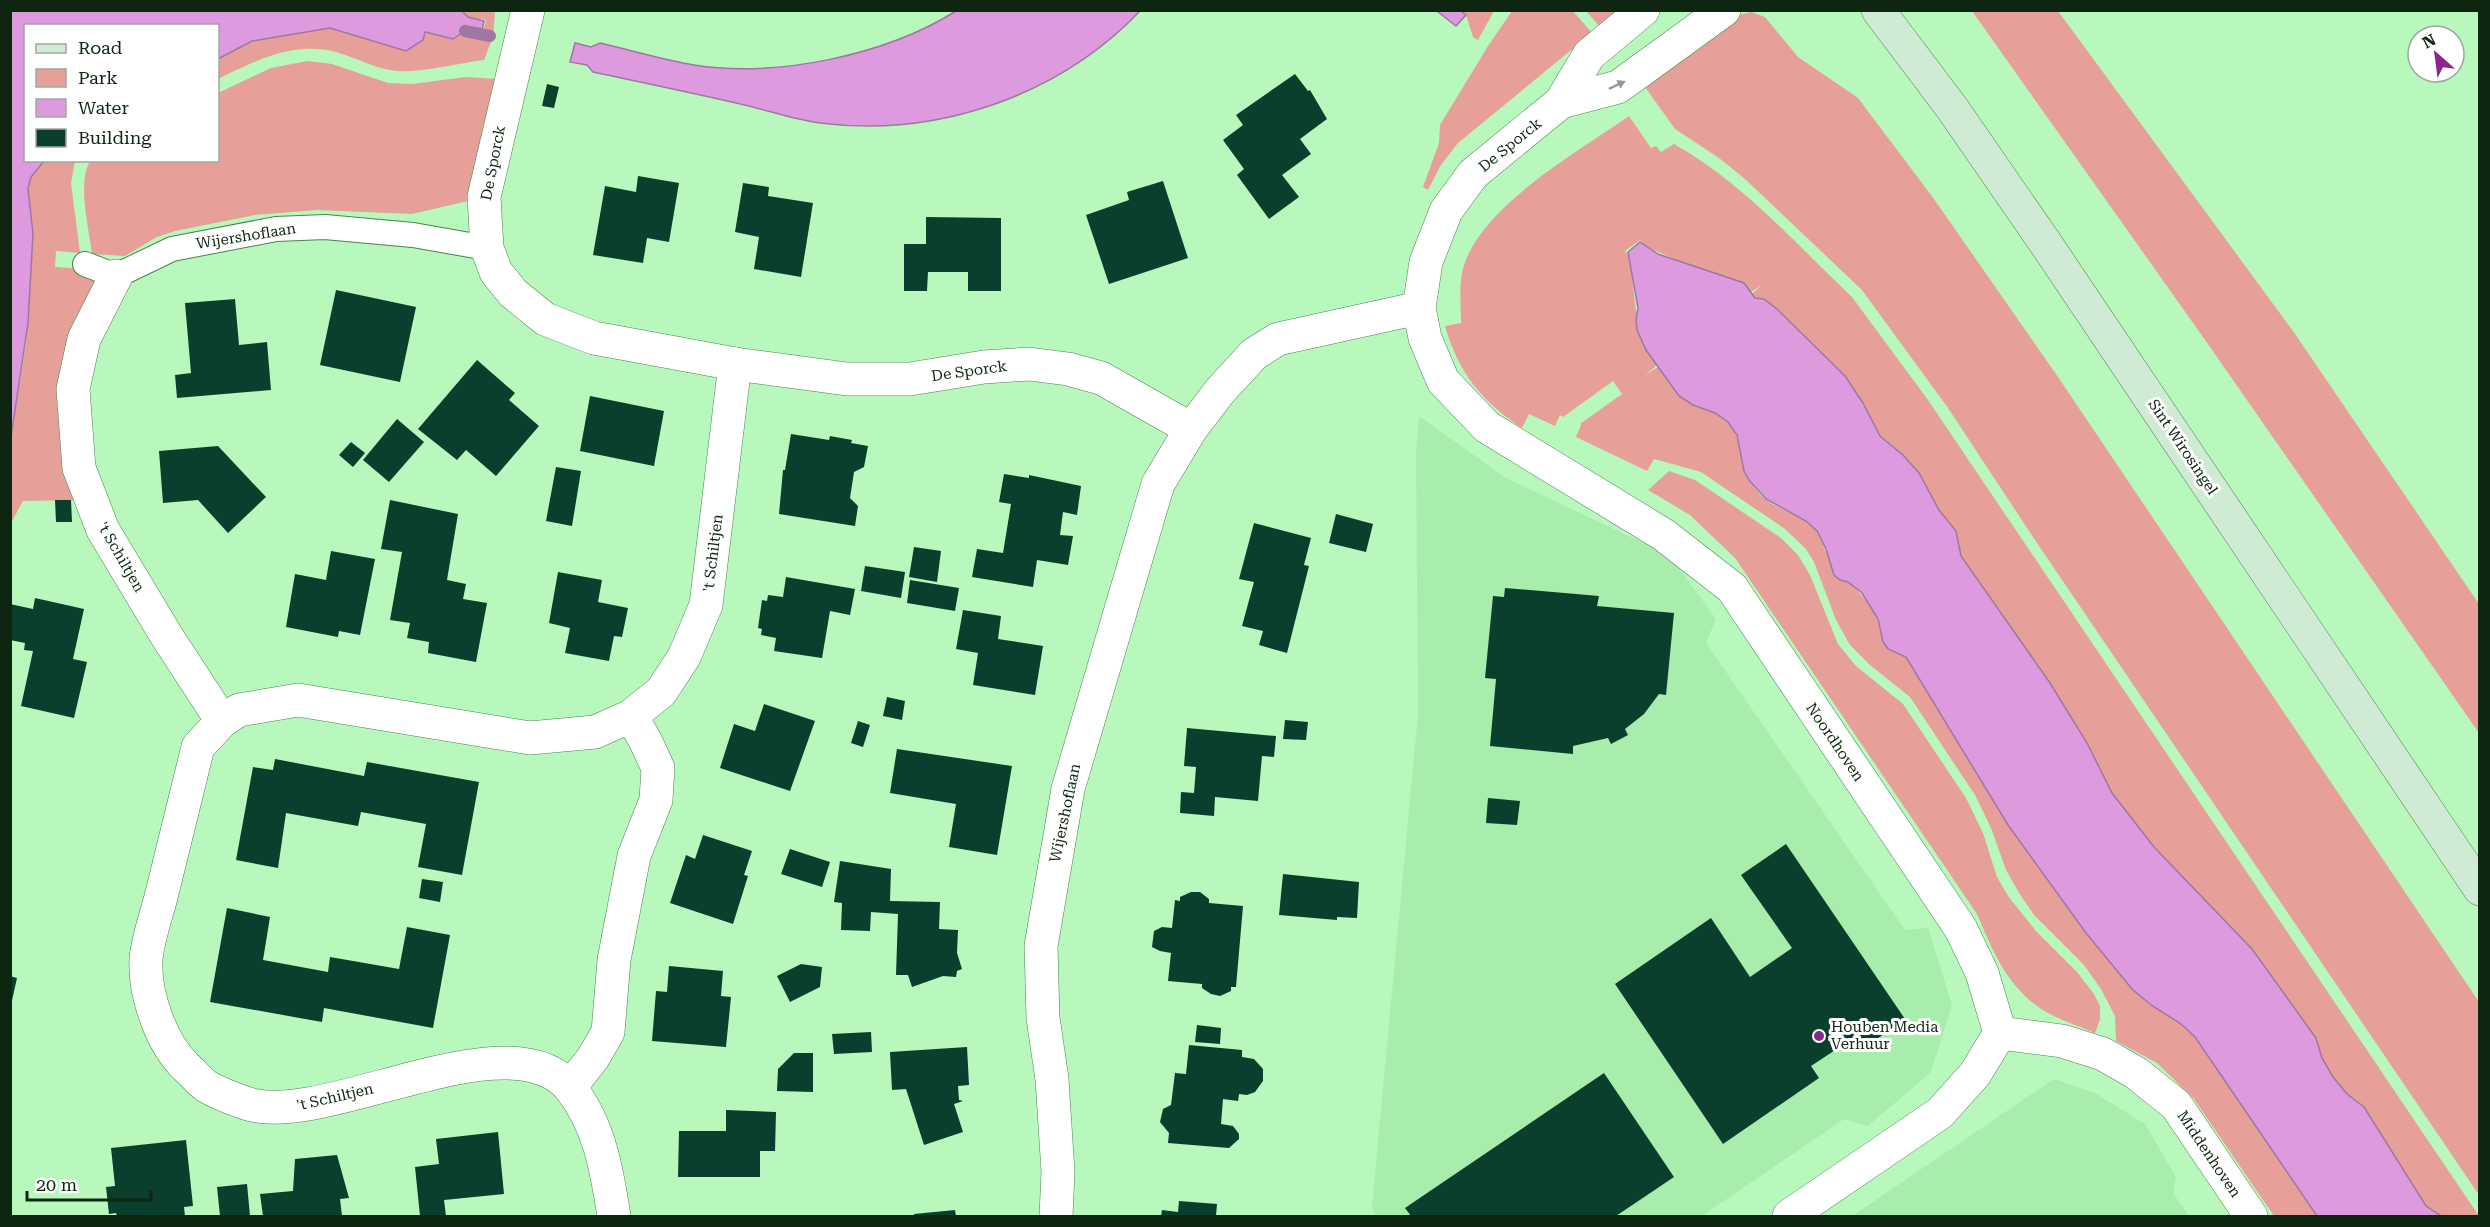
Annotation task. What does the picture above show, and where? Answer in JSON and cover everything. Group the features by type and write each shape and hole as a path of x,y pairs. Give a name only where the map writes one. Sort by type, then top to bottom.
{"main road":[{"name":"Sint Wirosingel","path":"1878,10 1952,108 2044,241 2480,889"}],"street":[{"name":"De Sporck","path":"528,10 483,197 487,248 496,272 513,293 545,319 594,338 735,364 847,379 910,379 984,367 1029,364 1049,366 1101,378 1191,429"},
{"name":"De Sporck","path":"1419,308 1426,262 1446,211 1473,174 1561,102 1589,55 1643,10"},
{"name":"De Sporck","path":"1561,102 1618,87 1724,10"},
{"name":"'t Schiltjen","path":"116,276 84,339 73,389 79,468 103,530 166,635 222,721"},
{"path":"1191,429 1254,354 1278,339 1419,308"},
{"name":"Noordhoven","path":"1419,308 1425,338 1443,381 1487,427 1664,535 1732,588 1961,929 1982,973 2000,1033"},
{"name":"'t Schiltjen","path":"614,1216 605,1160 589,1117 570,1087 543,1068 504,1063 453,1068 295,1107 252,1105 206,1086 180,1061 163,1034 151,1001 146,959 198,747 222,721 239,710 298,700 530,738 595,732 631,716 661,692 684,657 706,605 735,364"},
{"name":"Wijershoflaan","path":"1056,1216 1058,1172 1052,1079 1043,1018 1041,946 1064,811 1068,789 1158,484 1191,429"},
{"path":"570,1087 593,1058 608,1032 614,960 634,856 656,800 658,768 631,716"},
{"path":"1789,1216 1940,1113 1975,1074 2000,1033"},
{"name":"Middenhoven","path":"2000,1033 2062,1041 2103,1054 2136,1073 2176,1105 2251,1216"}],"lane":[{"name":"Wijershoflaan","path":"116,276 172,249 276,229 325,226 413,235 487,248"},
{"path":"85,264 116,276"}],"shaded area":[{"path":"1419,416 1506,478 1669,555 1716,619 1706,643 1905,930 1928,928 1952,1005 1931,1072 1868,1126 1844,1119 1702,1216 1375,1216 1372,1206 1418,714 1416,452"},
{"path":"2054,1079 2095,1093 2145,1124 2176,1177 2173,1193 2189,1216 1852,1216"}],"green space":[{"path":"461,11 492,11 495,13 493,37 484,60 428,69 397,71 374,66 336,52 305,49 260,60 219,79 219,58 252,41 330,28 406,51 425,32 453,39 462,33 481,40 486,20 468,17"},
{"path":"1461,11 1494,11 1478,40 1473,37 1466,15"},
{"path":"1512,11 1573,11 1592,33 1458,143 1441,165 1428,190 1423,187 1439,143 1440,125"},
{"path":"1586,11 1620,11 1600,27"},
{"path":"1972,11 2058,11 2293,331 2479,604 2479,733 2203,337"},
{"path":"1751,12 1765,17 1798,57 1858,98 1934,199 2058,377 2479,1002 2479,1195 1948,408 1862,290 1745,179 1719,158 1675,129 1645,87 1739,15"},
{"path":"307,61 332,64 388,83 412,84 466,77 497,79 468,201 412,214 317,210 255,215 175,231 157,237 125,256 92,254 84,193 84,181 90,162 219,162 219,93 271,68"},
{"path":"1629,116 1651,148 1656,146 1661,152 1674,144 1723,176 1768,215 1852,297 1928,400 2479,1216 2441,1216 2426,1206 2364,1107 2347,1094 2333,1077 2322,1058 2316,1038 2252,949 2154,847 2112,793 2087,743 2050,683 1961,556 1956,531 1939,510 1919,473 1880,435 1845,376 1778,310 1764,299 1755,298 1752,294 1762,285 1751,292 1743,283 1682,262 1644,246 1640,240 1625,251 1630,257 1639,326 1658,364 1645,376 1659,366 1687,402 1723,417 1737,437 1747,473 1758,492 1775,506 1802,518 1813,526 1831,561 1870,606 1880,627 1882,640 1896,653 1906,657 2008,825 2086,933 2132,989 2151,1005 2181,1024 2195,1037 2317,1216 2274,1216 2194,1099 2157,1063 2116,1041 2115,1016 2101,989 2084,965 2034,915 2019,893 2006,870 1991,828 1975,795 1910,697 1870,665 1850,645 1836,620 1814,562 1806,549 1785,529 1701,472 1654,459 1647,471 1576,437 1580,424 1622,394 1613,381 1563,417 1560,415 1555,426 1529,414 1522,428 1495,408 1473,384 1457,358 1445,326 1461,323 1461,279 1471,249 1486,227 1531,184"},
{"path":"43,162 75,162 71,183 80,253 56,251 55,267 86,269 97,287 81,500 23,501 11,523 11,437 26,344 33,234 28,192 31,177"},
{"path":"1669,471 1695,480 1781,538 1798,555 1810,575 1838,644 1856,666 1903,704 1966,798 1983,833 1997,877 2008,896 2036,931 2077,972 2094,994 2100,1006 2100,1020 2095,1033 2057,1018 2037,1006 2014,984 1997,958 1977,914 1735,558 1690,515 1648,490"}],"water":[{"path":"461,10 468,17 484,21 480,39 462,33 453,39 425,32 423,40 406,51 330,28 252,41 219,58 219,24 24,24 24,162 43,162 31,177 28,188 33,234 28,323 11,437 11,11"},
{"path":"956,11 1140,11 1108,41 1072,66 1034,88 994,104 951,117 908,124 864,126 820,123 593,72 587,65 570,62 575,43 591,47 600,43 694,65 760,68 795,65 864,51 897,40"},
{"path":"1437,11 1461,11 1466,15 1456,26"},
{"path":"1640,242 1658,254 1744,283 1755,298 1764,299 1778,310 1845,376 1863,403 1880,436 1903,455 1919,473 1939,510 1956,531 1961,556 2050,683 2087,743 2112,793 2154,847 2252,949 2316,1038 2322,1058 2333,1077 2347,1094 2364,1107 2426,1206 2441,1216 2317,1216 2195,1037 2181,1024 2151,1005 2132,989 2086,933 2008,825 1906,657 1888,649 1883,642 1878,619 1862,593 1834,575 1826,549 1817,531 1806,521 1766,499 1744,471 1737,435 1728,422 1715,413 1693,405 1679,396 1646,350 1637,330 1638,308 1628,252"}],"building":[{"path":"1295,74 1308,91 1310,90 1327,119 1300,139 1311,154 1282,175 1299,197 1269,219 1237,175 1244,169 1223,140 1243,125 1236,115"},
{"path":"547,84 559,87 554,108 542,106"},
{"path":"638,176 679,183 669,242 647,238 643,263 593,255 605,186 636,192"},
{"path":"1163,181 1188,258 1109,284 1086,215 1129,200 1127,192"},
{"path":"743,183 769,187 768,196 813,203 801,277 754,269 759,237 735,232"},
{"path":"926,217 1001,218 1001,291 968,291 968,272 928,272 927,291 904,291 904,244 926,244"},
{"path":"336,290 416,307 400,382 320,365"},
{"path":"235,299 239,345 267,342 271,390 177,398 175,375 191,373 185,303"},
{"path":"477,360 515,393 509,400 539,426 496,476 466,450 457,460 418,429"},
{"path":"590,396 664,411 654,466 580,451"},
{"path":"397,419 424,442 389,482 363,460"},
{"path":"791,434 829,440 830,436 868,446 864,467 854,472 850,498 858,506 855,526 779,514 783,470 785,470"},
{"path":"351,442 365,453 353,467 339,455"},
{"path":"218,446 266,497 228,533 198,500 163,503 159,451"},
{"path":"556,467 581,471 572,526 546,521"},
{"path":"1004,474 1029,478 1029,475 1081,486 1077,515 1063,512 1060,535 1073,536 1068,565 1037,560 1033,587 972,577 977,549 1003,553 1011,504 999,502"},
{"path":"55,500 71,500 72,522 56,522"},
{"path":"390,500 458,514 447,580 466,584 463,599 487,603 476,662 428,653 429,642 407,638 410,623 390,620 402,552 381,549"},
{"path":"1336,514 1373,524 1366,552 1329,543"},
{"path":"1254,523 1311,538 1304,565 1309,566 1287,653 1259,645 1263,631 1242,626 1254,582 1239,579"},
{"path":"914,547 941,551 937,582 909,577"},
{"path":"331,551 375,559 360,635 339,631 338,637 286,627 295,574 326,580"},
{"path":"865,566 905,572 901,598 861,591"},
{"path":"558,572 602,580 598,602 628,608 622,637 614,636 609,661 565,653 570,628 549,623"},
{"path":"786,577 855,589 850,615 830,611 822,658 774,651 776,638 761,635 762,629 758,628 762,600 767,601 768,595 783,597"},
{"path":"910,580 959,588 955,611 907,603"},
{"path":"1505,588 1599,596 1597,606 1674,613 1666,695 1659,694 1644,714 1625,729 1628,735 1611,744 1608,738 1573,746 1573,754 1490,746 1496,679 1485,678 1493,596 1504,597"},
{"path":"35,598 84,609 73,659 87,662 74,718 21,706 33,651 24,650 25,643 10,640 10,604 33,609"},
{"path":"963,610 1001,616 998,639 1043,646 1035,695 973,685 978,653 956,649"},
{"path":"887,697 905,701 902,720 883,716"},
{"path":"764,704 815,721 790,791 720,768 734,724 755,731"},
{"path":"1285,720 1308,722 1306,740 1283,739"},
{"path":"858,721 870,725 863,747 851,743"},
{"path":"1187,728 1276,736 1274,757 1262,756 1258,801 1215,797 1214,816 1180,813 1181,792 1194,793 1196,767 1184,766"},
{"path":"897,749 1012,766 997,855 949,847 956,804 890,793"},
{"path":"275,759 364,776 367,762 479,782 462,875 418,867 426,824 361,812 358,826 286,813 278,868 236,860 253,767 273,770"},
{"path":"1488,798 1520,801 1517,825 1486,823"},
{"path":"703,835 752,851 744,875 748,876 733,924 670,903 686,855 695,859"},
{"path":"1786,844 1905,1019 1860,1051 1852,1039 1811,1066 1819,1078 1723,1144 1615,984 1711,918 1750,977 1792,948 1741,875"},
{"path":"790,849 830,862 822,887 781,874"},
{"path":"840,861 891,869 890,901 940,902 939,929 958,930 957,953 962,969 957,971 956,977 943,976 912,987 908,975 896,975 898,914 871,912 870,931 841,930 842,903 834,902"},
{"path":"1283,874 1359,882 1357,918 1337,917 1337,920 1279,915"},
{"path":"422,879 443,882 440,902 419,898"},
{"path":"1191,892 1200,892 1209,899 1209,903 1243,906 1236,987 1231,987 1231,991 1220,996 1211,994 1202,988 1202,984 1168,981 1171,953 1152,947 1154,931 1162,927 1172,928 1175,900 1180,901 1180,897"},
{"path":"227,908 270,917 263,960 328,972 330,957 399,969 407,927 450,935 433,1028 324,1008 322,1022 210,1002"},
{"path":"801,964 822,967 820,987 790,1002 777,976"},
{"path":"669,966 723,971 721,996 731,997 726,1047 652,1041 656,991 667,992"},
{"path":"10,976 17,978 11,1005 10,1005"},
{"path":"1197,1025 1221,1028 1220,1044 1195,1042"},
{"path":"871,1032 872,1052 834,1054 832,1034"},
{"path":"1189,1045 1242,1050 1242,1057 1254,1059 1263,1069 1263,1081 1255,1092 1247,1095 1239,1094 1238,1101 1223,1099 1221,1124 1233,1126 1239,1134 1239,1139 1229,1148 1168,1143 1169,1133 1160,1122 1163,1109 1171,1105 1175,1073 1186,1074"},
{"path":"967,1047 969,1085 958,1086 959,1100 963,1101 954,1104 963,1132 924,1145 906,1089 892,1090 890,1052"},
{"path":"794,1053 813,1053 813,1092 777,1091 778,1069"},
{"path":"1604,1073 1674,1177 1616,1216 1411,1216 1405,1208"},
{"path":"726,1110 776,1112 775,1151 760,1151 760,1177 678,1177 679,1131 726,1131"},
{"path":"498,1132 504,1194 444,1200 446,1216 420,1216 415,1167 439,1164 436,1139"},
{"path":"186,1140 193,1206 184,1207 185,1216 109,1214 106,1187 115,1186 111,1148"},
{"path":"337,1155 349,1198 340,1199 342,1216 263,1216 260,1194 293,1191 295,1159"},
{"path":"247,1184 250,1216 220,1216 217,1187"},
{"path":"1179,1201 1217,1204 1216,1216 1161,1216 1162,1210 1178,1212"},
{"path":"955,1210 956,1216 914,1216 914,1214"}],"waterway":[{"path":"465,31 490,36"}],"place":[{"name":"Houben Media Verhuur","path":"1819,1036"}]}
